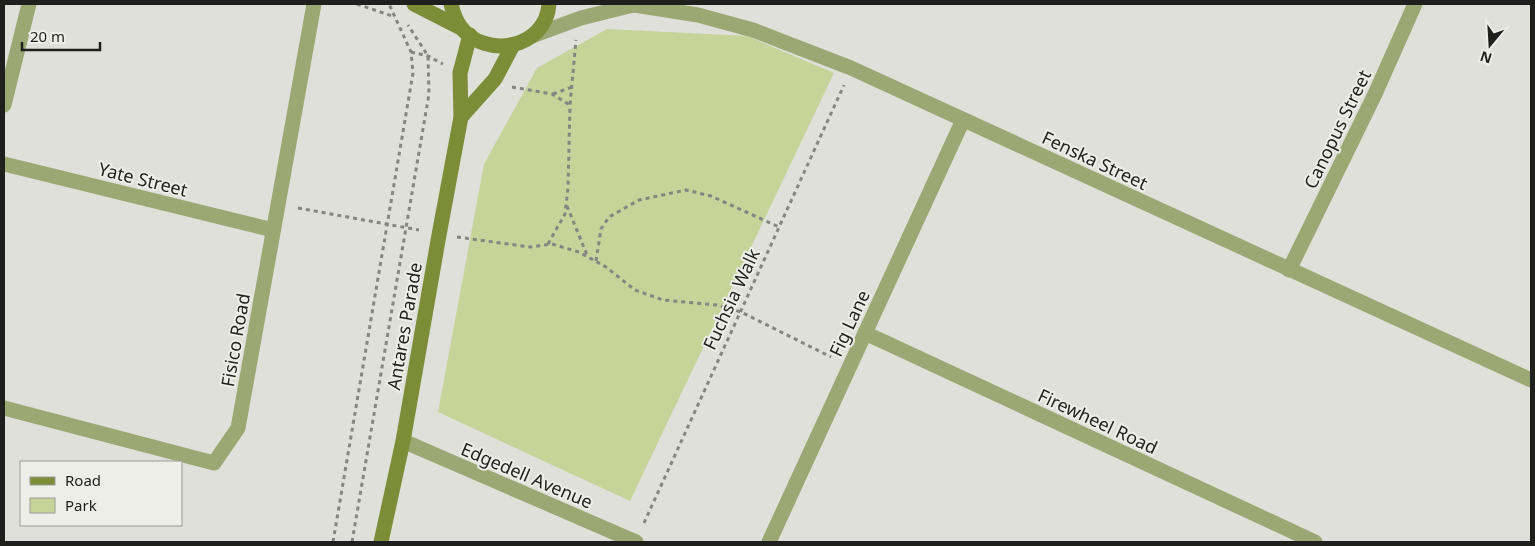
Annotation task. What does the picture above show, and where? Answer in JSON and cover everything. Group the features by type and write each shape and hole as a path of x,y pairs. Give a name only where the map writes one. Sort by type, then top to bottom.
{"street":[{"path":"4,105 29,4"},
{"name":"Fisico Road","path":"4,408 214,463 238,428 314,4"},
{"path":"414,4 465,31 476,40 494,46 513,45 581,18 631,5"},
{"path":"452,4 455,18 465,31"},
{"path":"532,36 541,26 549,4"},
{"name":"Canopus Street","path":"1289,270 1375,94 1415,4"},
{"name":"Fenska Street","path":"631,5 698,15 753,30 852,68 1531,380"},
{"name":"Antares Parade","path":"381,542 403,441 461,117 460,73 465,31"},
{"path":"461,117 495,79 513,45"},
{"name":"Fig Lane","path":"769,542 962,120"},
{"name":"Yate Street","path":"4,164 274,230"},
{"name":"Firewheel Road","path":"864,333 1315,542"},
{"name":"Edgedell Avenue","path":"403,441 636,542"}],"path":[{"path":"357,4 400,19"},
{"path":"333,542 413,73 411,52 390,4"},
{"path":"548,244 566,214 570,105 577,32 581,18"},
{"path":"352,542 429,94 428,56 405,21"},
{"path":"411,52 428,56"},
{"name":"Fuchsia Walk","path":"636,542 852,68"},
{"path":"570,105 552,94 572,87"},
{"path":"596,261 601,229 609,217 639,200 686,190 711,196 779,227"},
{"path":"278,204 439,234 530,247 552,244 580,252 606,267 635,290 663,300 717,305 741,312 850,366"},
{"path":"566,205 587,256"}],"green space":[{"path":"607,29 747,36 834,73 630,501 438,412 484,164 537,68"}]}
